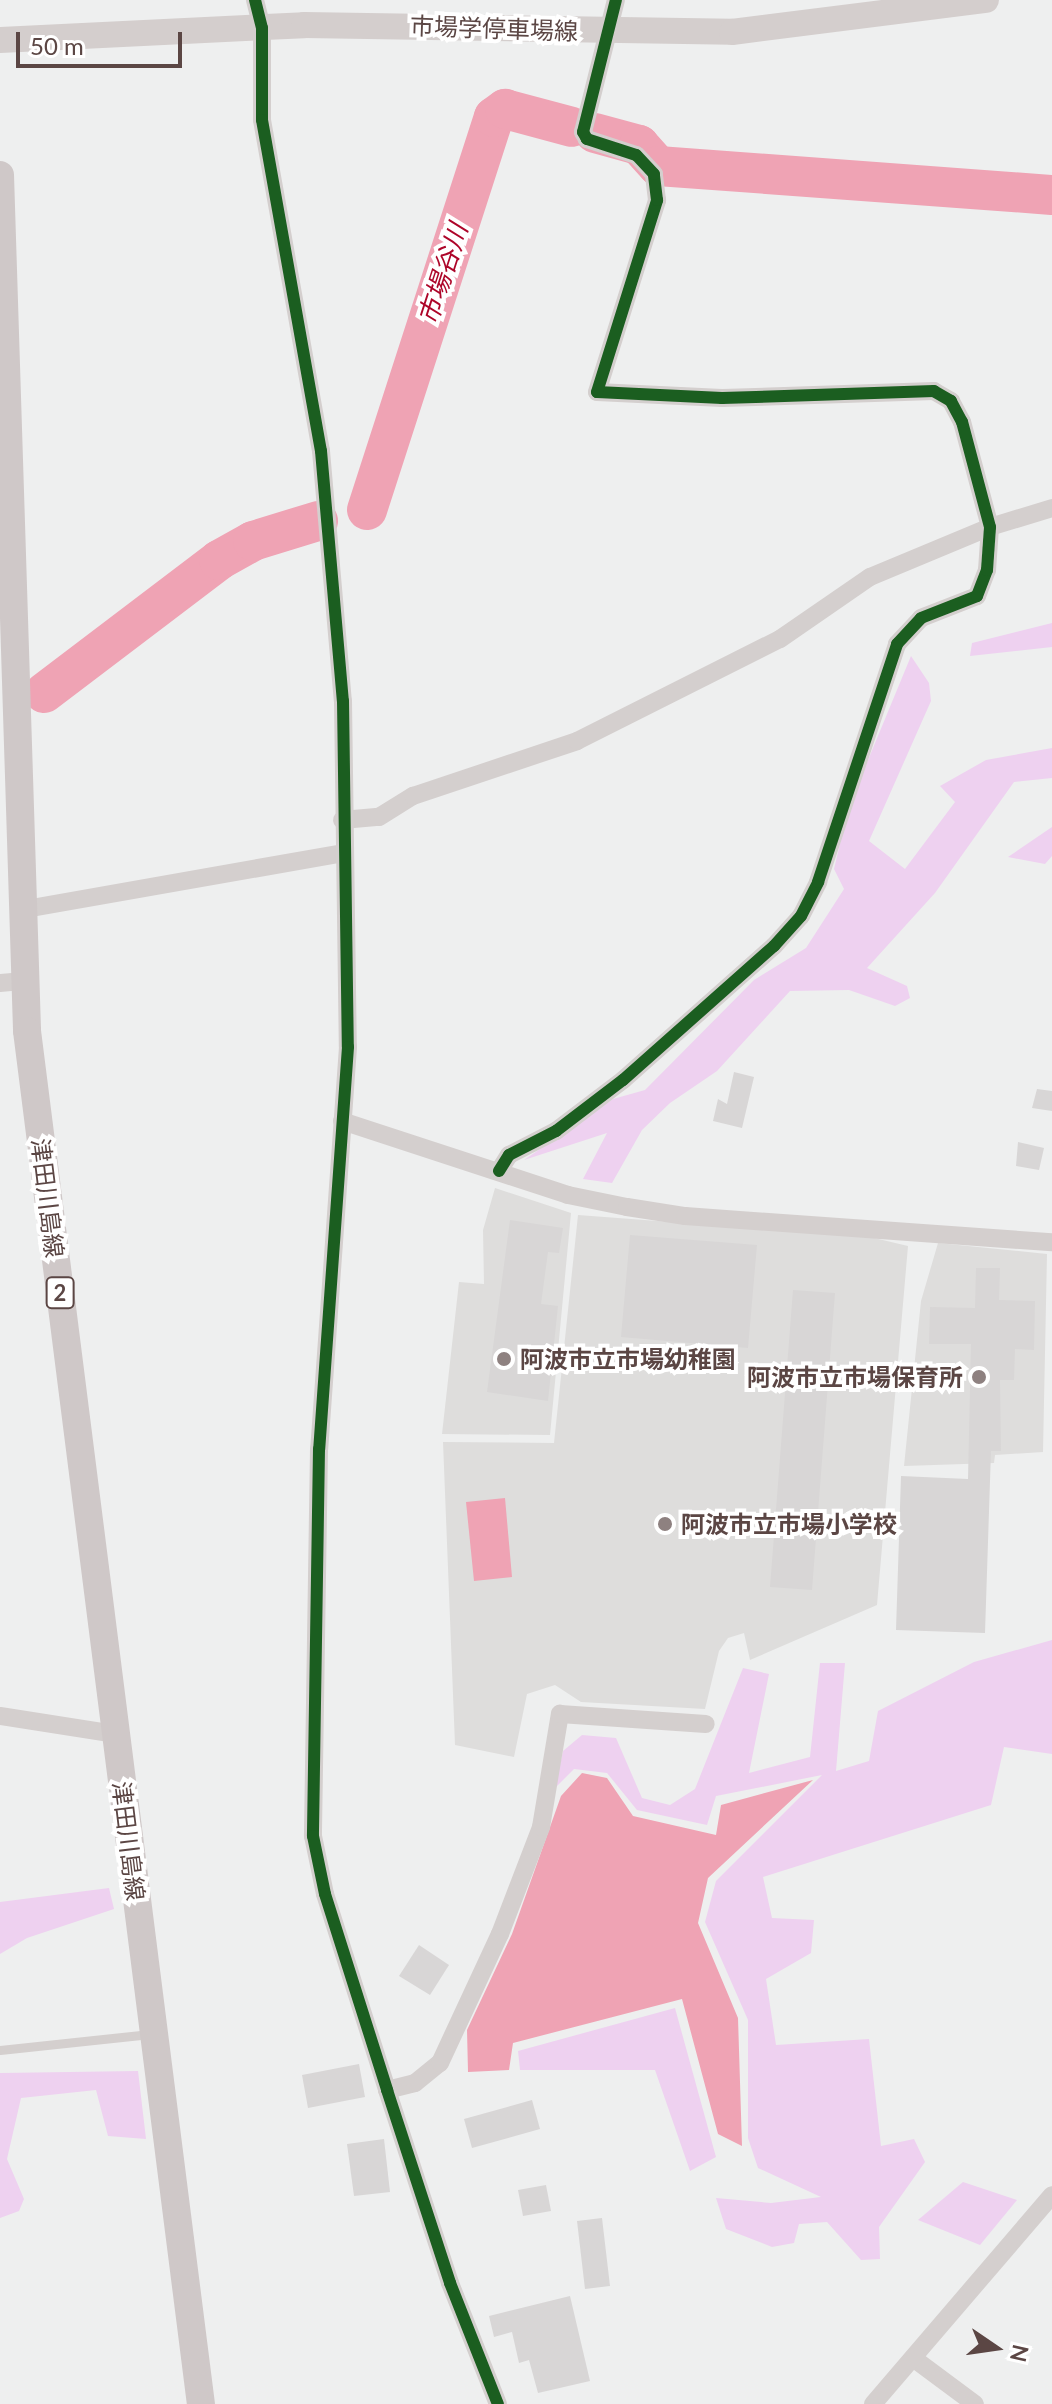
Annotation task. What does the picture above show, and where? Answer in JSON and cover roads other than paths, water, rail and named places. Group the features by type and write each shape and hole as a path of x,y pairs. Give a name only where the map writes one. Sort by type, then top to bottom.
{"main road":[{"name":"市場学停車場線","path":"0,40 400,25 608,32 732,32 986,0"},
{"name":"津田川島線","path":"0,175 1,386 20,910 12,982 115,1734 201,2404"}],"street":[{"path":"255,0 262,28 262,120 321,451 343,701 342,820 348,1047 319,1449 313,1836 325,1894 387,2090 450,2283 498,2404"},
{"path":"499,1171 509,1155 556,1131 623,1080 774,946 801,916 818,882 897,644 921,618 977,596 987,570 990,527 962,422 951,401 934,391 722,398 597,392 657,200 654,174 636,155 587,139 583,132 616,0"},
{"path":"342,820 379,817 413,796 577,741 780,639 870,577 990,527 1052,508"},
{"path":"20,910 343,853"},
{"path":"342,1121 568,1195 685,1216 1052,1242"},
{"path":"387,2090 415,2083 440,2063 494,1948 541,1827 560,1714 706,1724"},
{"path":"0,1716 115,1734"},
{"path":"873,2404 1052,2195"},
{"path":"913,2358 975,2404"}],"lane":[{"path":"0,2050 154,2034"}],"waterway":[{"name":"市場谷川","path":"367,510 494,117 505,109 572,127"},
{"name":"市場谷川","path":"595,133 639,145 658,166 1052,195"},
{"name":"市場谷川","path":"44,693 219,560 253,541 318,521"}],"place":[{"name":"阿波市立市場幼稚園","path":"504,1359"},
{"name":"阿波市立市場保育所","path":"979,1377"},
{"name":"阿波市立市場小学校","path":"665,1524"}]}
